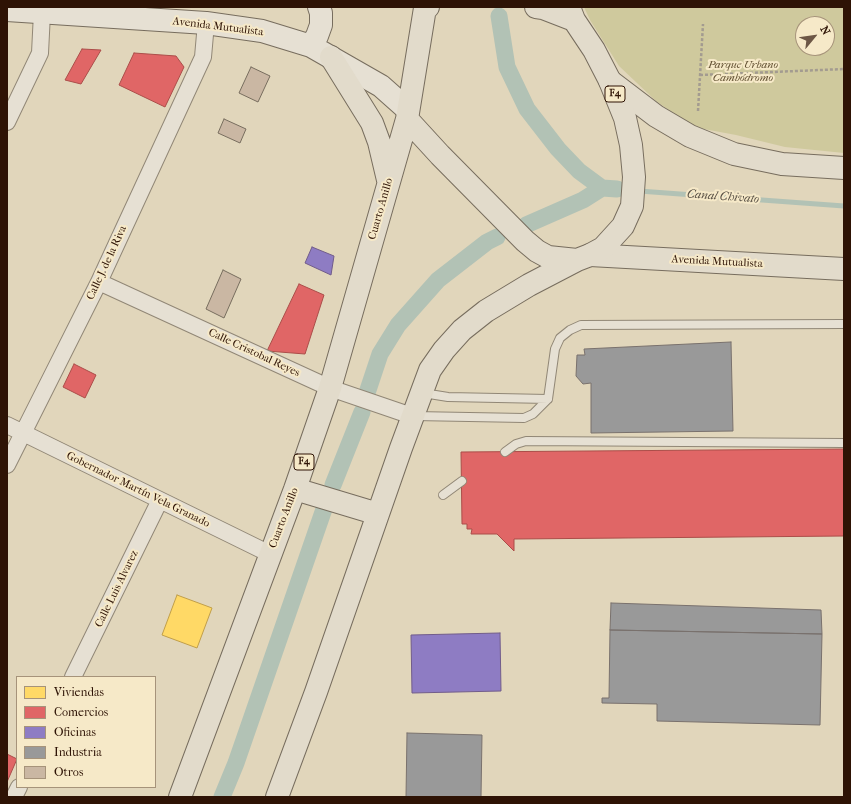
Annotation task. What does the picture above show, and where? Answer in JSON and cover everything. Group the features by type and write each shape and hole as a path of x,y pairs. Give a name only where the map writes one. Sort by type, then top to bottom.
{"main road":[{"path":"311,46 321,25 321,13 319,7"},
{"name":"F4","path":"407,114 422,7"},
{"name":"F4","path":"276,797 316,692 412,416 430,370 444,350 462,330 486,311 529,285 603,248 614,238 623,226 632,206 634,177 631,145 625,118 610,80 572,14 536,7"},
{"name":"Avenida Mutualista","path":"7,10 206,23 262,31 311,46 380,86 407,114 440,155 525,241 537,251 548,257 844,269"},
{"path":"331,57 372,123 379,142 389,183"},
{"path":"610,80 656,116 690,136 734,154 782,164 844,168"},
{"name":"Cuarto Anillo","path":"180,797 270,554 305,492 339,391 407,114"},
{"path":"305,492 378,514"}],"street":[{"path":"7,122 40,53 42,13"},
{"name":"Calle J. de la Riva","path":"7,466 22,433 99,282 203,57 206,23"},
{"name":"Calle Cristobal Reyes","path":"99,282 339,391 412,416"},
{"name":"Gobernador Martín Vela Granado","path":"7,425 270,554"},
{"name":"Calle Luis Alvarez","path":"73,676 160,500"},
{"path":"14,797 18,788"}],"lane":[{"path":"412,416 524,418 533,414 548,399 555,349 560,338 570,330 581,325 844,324"},
{"path":"422,392 448,397 548,399"},
{"path":"505,452 516,444 526,441 844,443"},
{"path":"443,495 462,481"}],"path":[{"path":"698,111 703,24"},
{"path":"700,76 844,69"}],"green space":[{"name":"Parque Urbano Cambódromo","path":"584,7 844,7 844,153 785,147 736,135 693,127 656,101 619,66 590,20"}],"building: Viviendas":[{"path":"177,595 212,608 197,648 162,635"}],"building: Comercios":[{"path":"82,49 101,50 81,84 65,80"},
{"path":"134,53 176,56 184,67 165,107 119,85"},
{"path":"299,284 324,295 305,354 267,351"},
{"path":"74,364 96,375 85,398 63,387"},
{"path":"844,449 844,536 514,539 514,551 497,534 471,534 472,529 467,529 467,524 462,524 461,452"},
{"path":"7,754 16,758 16,761 7,782"}],"building: Oficinas":[{"path":"312,247 334,256 331,275 305,263"},
{"path":"500,633 501,691 412,693 411,635"}],"building: Industria":[{"path":"731,342 733,431 591,433 591,383 583,384 576,376 577,355 585,355 584,349"},
{"path":"611,603 821,610 822,634 610,630"},
{"path":"610,630 822,634 820,725 657,721 657,704 602,703 602,698 609,698"},
{"path":"407,733 482,735 481,797 406,797"}],"building: Otros":[{"path":"251,67 270,76 258,102 239,93"},
{"path":"224,119 246,129 240,143 218,133"},
{"path":"223,270 241,279 224,318 206,309"}],"waterway":[{"path":"499,16 507,67 527,109 558,149 579,171 602,188 617,189"},
{"name":"Canal Chivato","path":"602,188 629,190"},
{"path":"526,225 583,200 602,188"},
{"name":"Canal Chivato","path":"639,191 844,206"},
{"path":"367,393 380,354 398,325 438,280 487,242 497,237"},
{"path":"333,485 362,412"},
{"path":"222,797 236,763 324,509"}]}
